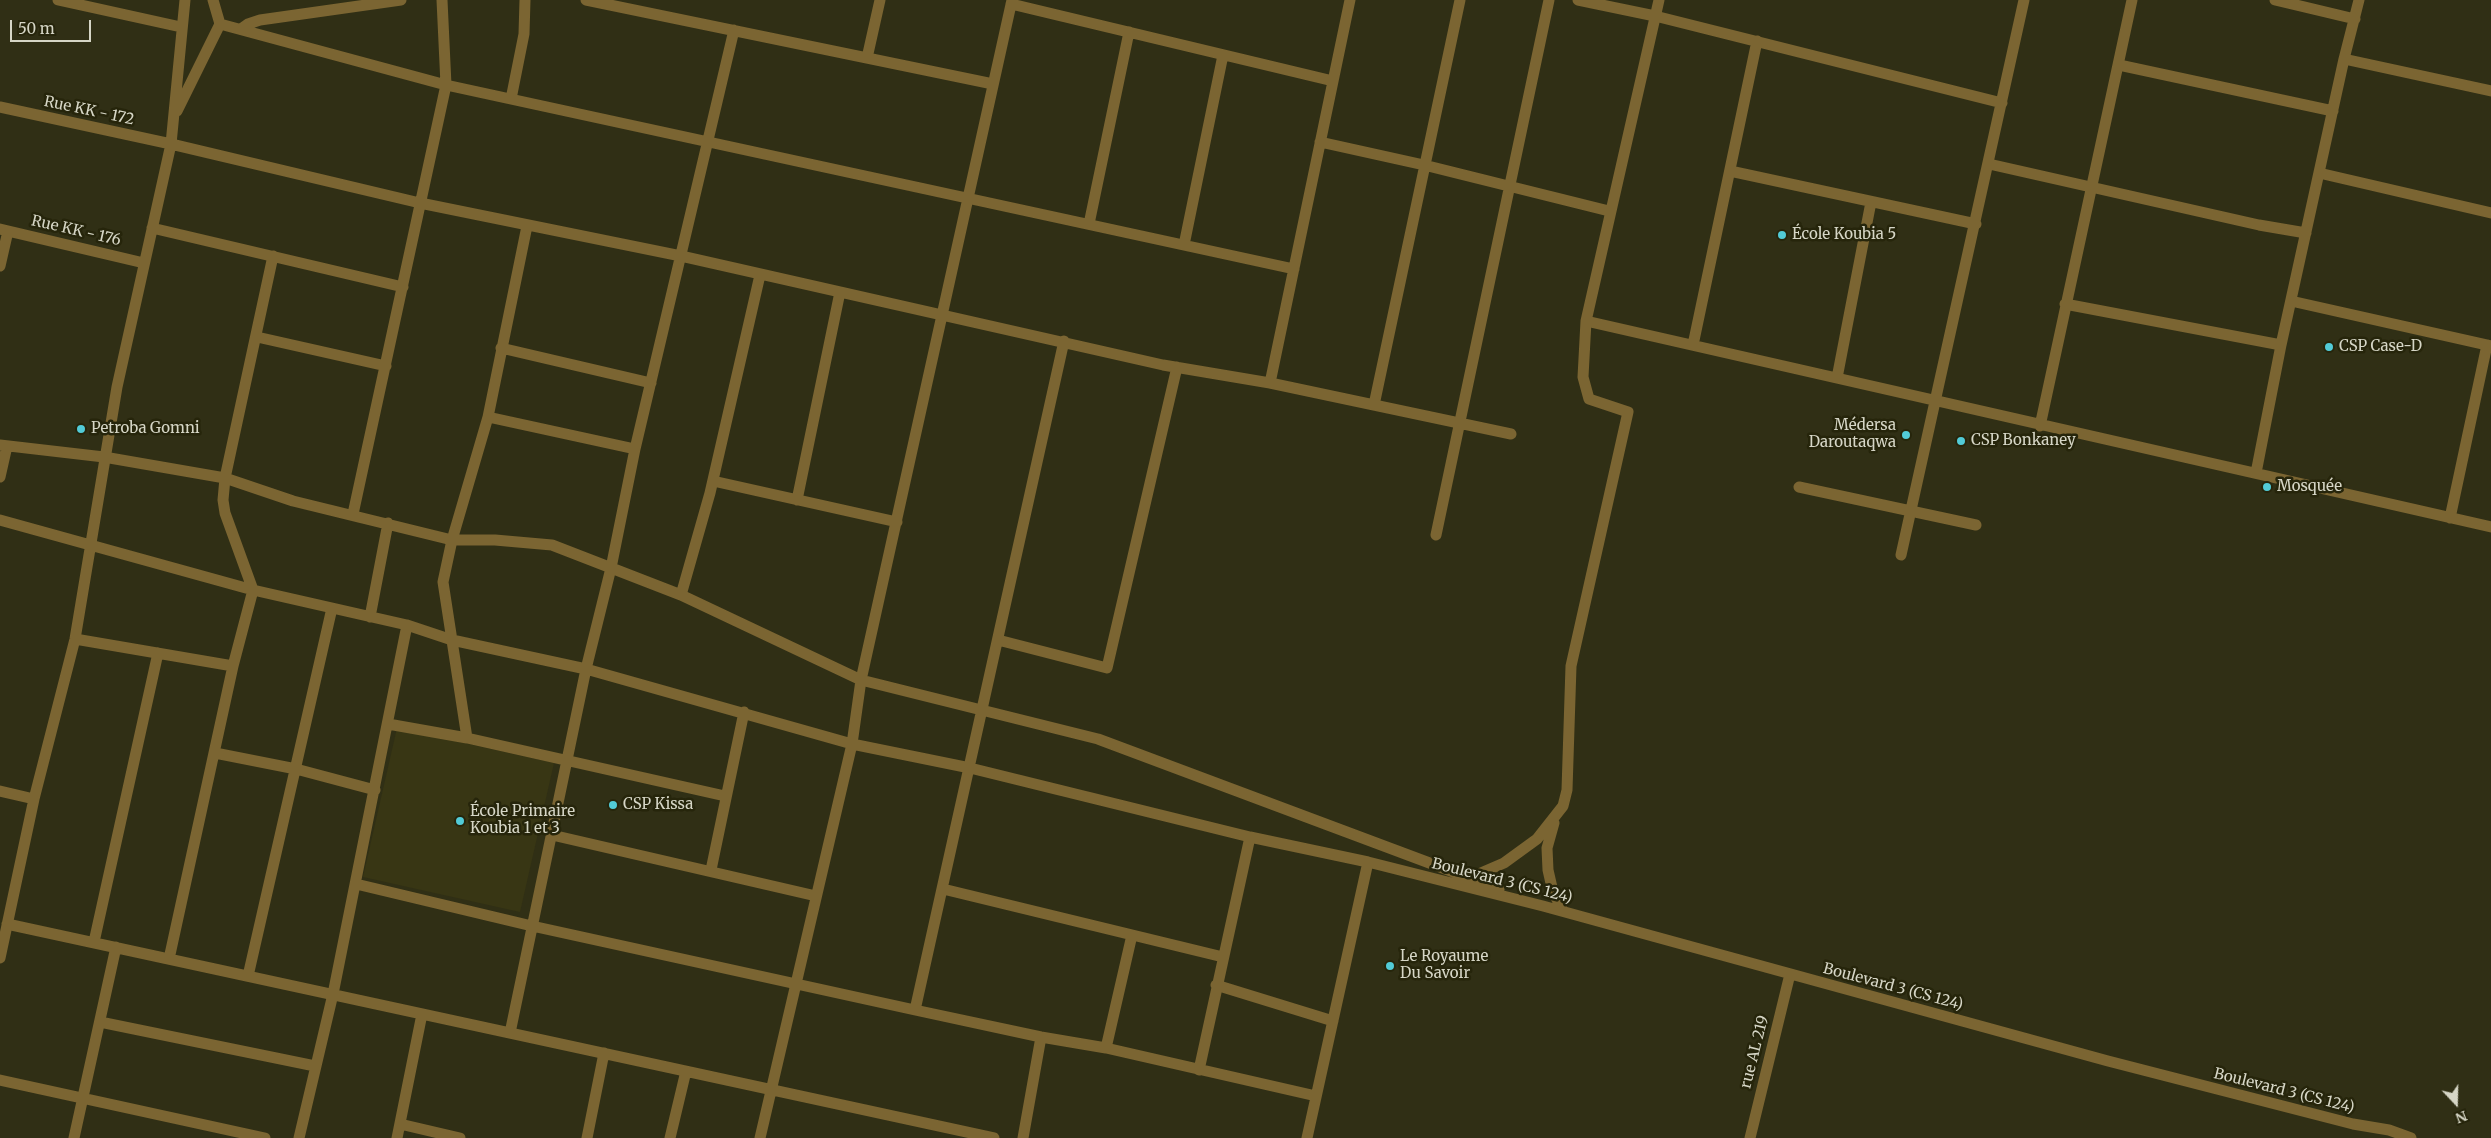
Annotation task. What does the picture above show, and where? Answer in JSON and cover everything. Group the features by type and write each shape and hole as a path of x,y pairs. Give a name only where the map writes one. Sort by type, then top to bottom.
{"street":[{"path":"58,0 181,27"},
{"path":"0,958 34,799 75,639 116,387 171,144 185,0"},
{"path":"174,117 220,24 213,0"},
{"path":"241,30 248,24 260,20 401,0"},
{"path":"353,514 446,85 442,0"},
{"path":"511,99 524,34 525,0"},
{"path":"586,0 633,5 734,30 993,84"},
{"path":"867,58 880,0"},
{"path":"1270,383 1350,0"},
{"path":"1374,404 1460,0"},
{"path":"1436,535 1508,185 1549,0"},
{"path":"1578,0 1655,16 2002,103"},
{"path":"1562,912 1553,892 1548,870 1547,848 1552,827 1563,806 1567,790 1571,666 1628,412 1589,399 1583,377 1586,322 1609,211 1659,0"},
{"path":"1900,555 1976,224 2024,0"},
{"path":"2040,426 2132,0"},
{"path":"2275,0 2355,19"},
{"path":"2256,473 2281,345 2332,111 2359,0"},
{"path":"760,1138 794,983 852,744 861,680 1011,2 1333,81"},
{"path":"220,24 446,85 1294,269"},
{"path":"510,1033 586,668 611,568 635,449 734,30"},
{"path":"1088,224 1129,32"},
{"path":"1693,345 1757,41"},
{"path":"1184,245 1223,54"},
{"path":"2344,59 2491,91"},
{"path":"2118,65 2332,111"},
{"name":"Rue KK - 172","path":"0,107 171,144 420,203 681,256 1177,367 1270,383 1511,434"},
{"path":"1320,142 1508,185 1609,211"},
{"path":"1989,164 2259,225 2306,233"},
{"path":"1730,171 1976,224"},
{"path":"2319,172 2491,212"},
{"path":"1836,378 1872,202"},
{"path":"466,738 443,582 452,540 488,417 527,226"},
{"path":"152,228 403,287"},
{"path":"0,266 4,230"},
{"name":"Rue KK - 176","path":"4,230 144,263"},
{"path":"169,959 233,666 253,590 225,513 223,500 225,478 273,256"},
{"path":"681,595 713,481 760,275"},
{"path":"798,500 840,292"},
{"path":"2291,301 2489,346 2450,518"},
{"path":"2065,304 2281,345"},
{"path":"1586,322 2491,527"},
{"path":"257,337 386,366"},
{"path":"915,1010 1064,341"},
{"path":"502,348 651,383"},
{"path":"998,640 1107,668 1177,367"},
{"path":"488,417 635,449"},
{"path":"0,477 4,445 104,457 225,478 293,500 452,540 495,540 552,545 681,595 861,680 1098,738 1543,906"},
{"path":"713,481 897,522"},
{"path":"1799,487 1976,525"},
{"name":"Boulevard 3 (CS 124)","path":"0,520 253,590 407,625 452,640 586,668 852,744 970,768 1250,837 1368,862 1543,906 2108,1061 2353,1124 2389,1130 2411,1138"},
{"path":"370,617 388,523"},
{"path":"248,976 332,608"},
{"path":"299,1138 333,994 407,625"},
{"path":"75,639 233,666"},
{"path":"94,942 158,653"},
{"path":"710,870 744,712"},
{"path":"388,724 466,738 725,796"},
{"path":"215,753 296,769 375,790"},
{"path":"0,790 34,799"},
{"path":"1452,884 1469,878 1521,852 1537,839 1558,815"},
{"path":"552,835 816,896"},
{"path":"1198,1070 1250,837"},
{"path":"1307,1138 1368,862"},
{"path":"356,884 532,926 1041,1037 1106,1048 1316,1096"},
{"path":"943,890 1223,957"},
{"path":"7,924 994,1138"},
{"path":"1106,1048 1132,935"},
{"path":"74,1138 116,947"},
{"name":"rue AL 219","path":"1750,1138 1790,974"},
{"path":"1216,985 1333,1021"},
{"path":"397,1138 422,1014"},
{"path":"100,1022 315,1066"},
{"path":"1023,1138 1041,1037"},
{"path":"587,1138 604,1053"},
{"path":"670,1138 686,1071"},
{"path":"0,1080 265,1138"},
{"path":"400,1124 460,1138"}],"shaded area":[{"path":"397,728 554,763 520,912 363,877"}],"place":[{"name":"École Koubia 5","path":"1782,235"},
{"name":"CSP Case-D","path":"2329,347"},
{"name":"Petroba Gomni","path":"81,429"},
{"name":"Médersa Daroutaqwa","path":"1906,435"},
{"name":"CSP Bonkaney","path":"1961,441"},
{"name":"Mosquée","path":"2267,487"},
{"name":"CSP Kissa","path":"613,805"},
{"name":"École Primaire Koubia 1 et 3","path":"460,821"},
{"name":"Le Royaume Du Savoir","path":"1390,966"}]}
